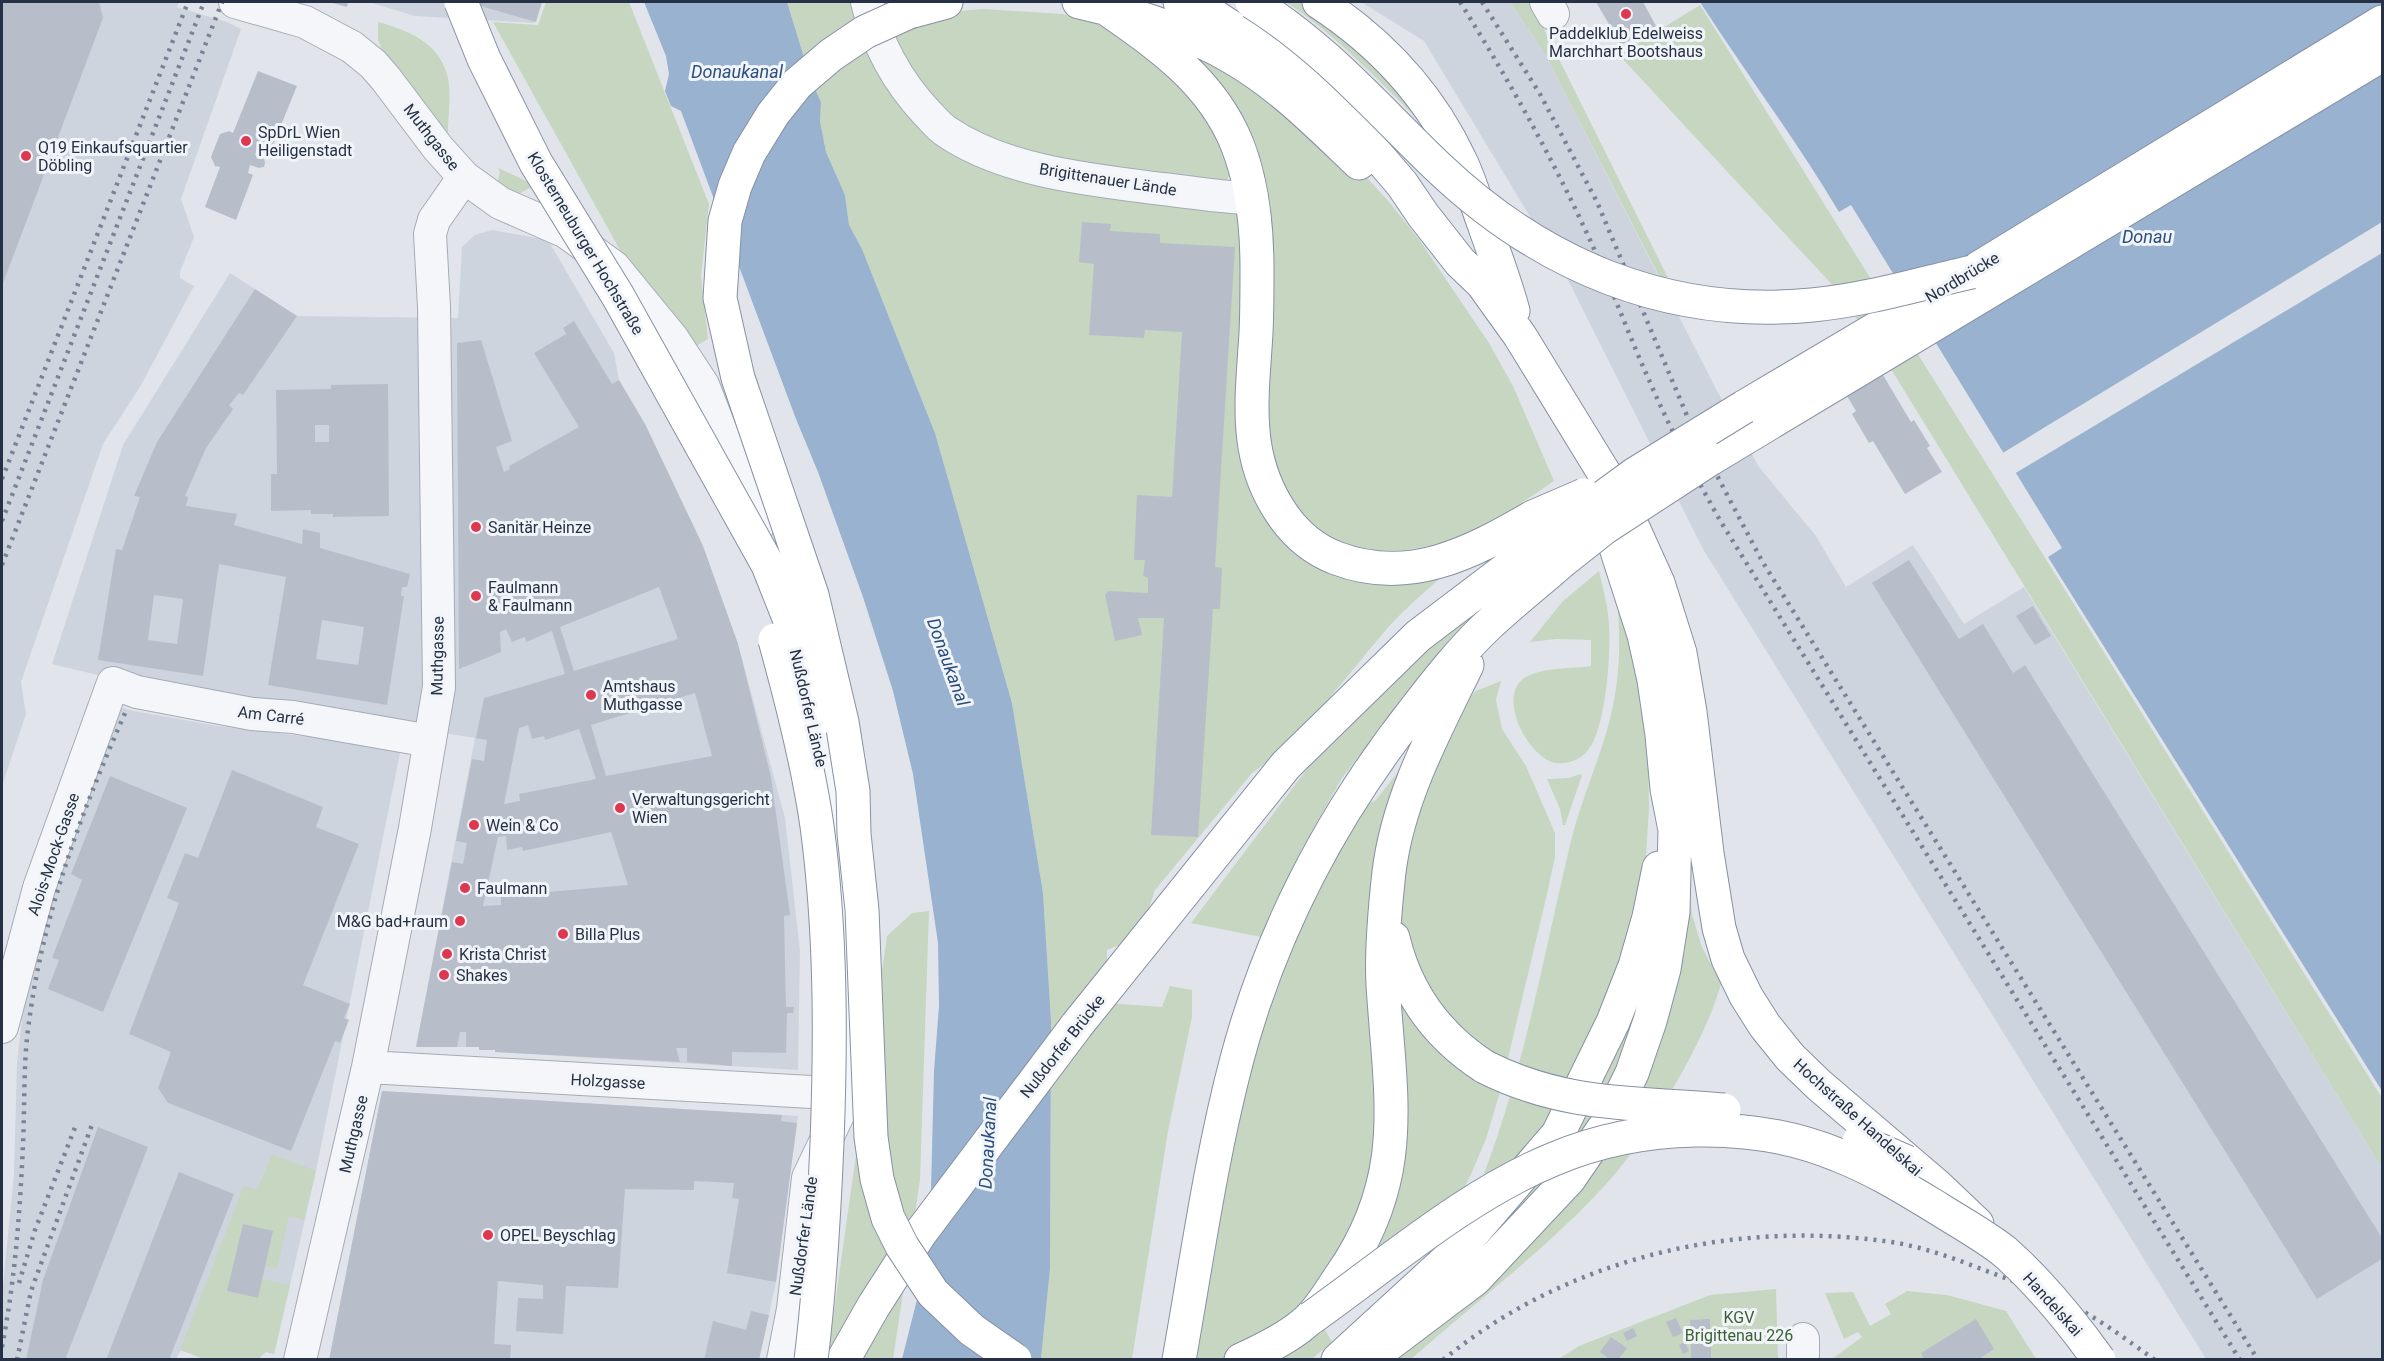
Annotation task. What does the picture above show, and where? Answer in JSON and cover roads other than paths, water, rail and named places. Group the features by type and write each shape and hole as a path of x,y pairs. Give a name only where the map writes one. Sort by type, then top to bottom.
{"highway":[{"name":"Klosterneuburger Hochstraße","path":"461,2 484,59 536,163 618,296 721,479"},
{"path":"946,2 909,12 865,32 831,55 797,84 773,114 749,153 735,186 725,221 720,298 738,378 812,595 842,722 853,791 854,834 862,910 871,1137 877,1179 885,1209 902,1246 933,1293 972,1330 1015,1359"},
{"path":"1180,2 1217,18 1278,58 1337,108 1402,183 1423,215 1460,262 1568,444 1607,520 1644,635 1654,680 1667,789 1675,830 1673,912 1664,969 1650,1022 1632,1073 1608,1122 1569,1179 1475,1279 1385,1347 1365,1359"},
{"path":"1252,2 1276,16 1319,49 1464,190 1502,220 1550,251 1637,289 1681,300 1721,306 1778,307 1840,301 1972,272"},
{"path":"1319,2 1372,42 1405,74 1440,123 1461,161 1507,288 1520,336"},
{"path":"1093,5 1174,58 1190,73 1209,94 1227,122 1238,145 1252,198 1257,268 1251,405 1254,444 1259,468 1276,506 1290,525 1306,542 1326,555 1344,562 1379,569 1415,567 1447,561 1495,539 1547,539"},
{"path":"1093,5 1151,21 1198,39 1235,59 1273,86 1316,122 1396,200 1423,215"},
{"name":"Nordbrücke","path":"1547,539 1635,474 2382,22"},
{"name":"Nordbrücke","path":"1547,539 1604,528 1710,459 2382,55"},
{"path":"1460,262 1482,283 1520,336"},
{"name":"Hochstraße Handelskai","path":"1520,336 1620,499 1658,583 1680,653 1713,897 1728,958 1746,996 1765,1026 1790,1057 1819,1085 1936,1185 2003,1251"},
{"path":"721,479 768,565 789,618 817,700 839,796 854,834"},
{"path":"721,479 760,589 802,740 824,878 829,947 831,1057 824,1212 811,1359"},
{"path":"1179,1359 1209,1186 1237,1059 1255,1000 1284,923 1333,826 1365,775 1444,673 1485,628 1547,539"},
{"name":"Nußdorfer Brücke","path":"843,1359 919,1235 1077,1025 1286,765 1418,636 1547,539"},
{"path":"1311,1318 1354,1255 1378,1203 1389,1161 1392,1137 1391,1069 1383,982 1383,937 1392,852 1410,792 1430,743 1485,628"},
{"path":"1338,1359 1459,1249 1558,1134 1613,1022 1635,966 1649,917 1658,870 1667,789"},
{"path":"1387,902 1398,960 1413,993 1440,1030 1463,1053 1485,1066 1513,1080 1566,1096 1634,1105 1745,1112 1785,1120 1820,1128 1907,1162"},
{"path":"1241,1359 1280,1340 1477,1198 1553,1159 1584,1148 1633,1137 1686,1130 1757,1134 1799,1142 1872,1169 2003,1251"},
{"name":"Handelskai","path":"2003,1251 2057,1305 2099,1359"}],"street":[{"name":"Muthgasse","path":"235,2 305,22 335,36 373,64 414,114 438,148 464,177 434,220 430,234 434,307 439,687 368,1067 300,1359"},
{"name":"Brigittenauer Lände","path":"867,2 878,40 900,79 945,131 977,148 1021,164 1069,176 1252,198"},
{"name":"Nußdorfer Lände","path":"464,177 500,203 566,232 614,267 672,339 703,385 770,557 808,690 839,850 848,953 848,1094 808,1178 793,1309 783,1359"},
{"name":"Am Carré","path":"113,683 147,694 252,714 293,717 430,741"},
{"name":"Alois-Mock-Gasse","path":"2,1027 39,888 113,683"},
{"name":"Holzgasse","path":"368,1067 848,1094"}],"water":[{"name":"Donaukanal","path":"644,2 787,2 811,80 821,102 820,121 826,152 845,195 849,225 862,249 935,433 1012,703 1043,893 1051,1020 1050,1269 1041,1359 902,1359 922,1280 931,1189 934,1071 939,1006 938,943 913,774 893,691 863,597 681,111 671,106 665,91 669,74 666,56"},
{"name":"Donau","path":"1700,2 2382,2 2382,1091 2048,557 2062,548 1851,205 1839,212"}],"railway":[{"path":"2,479 188,2"},
{"path":"2,521 204,2"},
{"path":"2,565 222,2"},
{"path":"1460,2 1493,56 1555,168 1600,263 1665,416 1721,522 2240,1360"},
{"path":"1482,2 1540,94 1597,202 1693,430 1762,561 2258,1360"},
{"path":"2,1347 16,1246 22,1169 26,1052 35,982 66,863 94,786 126,711"},
{"path":"17,1360 31,1291 93,1122"},
{"path":"19,1283 35,1230 76,1125"},
{"path":"1443,1360 1491,1325 1543,1295 1598,1272 1655,1254 1713,1242 1772,1236 1832,1236 1891,1242 1921,1248 2036,1289 2075,1307 2110,1328 2155,1360"}],"place":[{"name":"Paddelklub Edelweiss Marchhart Bootshaus","path":"1626,14"},
{"name":"SpDrL Wien Heiligenstadt","path":"246,141"},
{"name":"Q19 Einkaufsquartier Döbling","path":"26,156"},
{"name":"Sanitär Heinze","path":"476,527"},
{"name":"Faulmann & Faulmann","path":"476,596"},
{"name":"Amtshaus Muthgasse","path":"591,695"},
{"name":"Verwaltungsgericht Wien","path":"620,808"},
{"name":"Wein & Co","path":"474,825"},
{"name":"Faulmann","path":"465,888"},
{"name":"M&G bad+raum","path":"460,921"},
{"name":"Billa Plus","path":"563,934"},
{"name":"Krista Christ","path":"447,954"},
{"name":"Shakes","path":"444,975"},
{"name":"OPEL Beyschlag","path":"488,1235"}],"park label":[{"name":"KGV Brigittenau 226","path":"1739,1326"}]}
